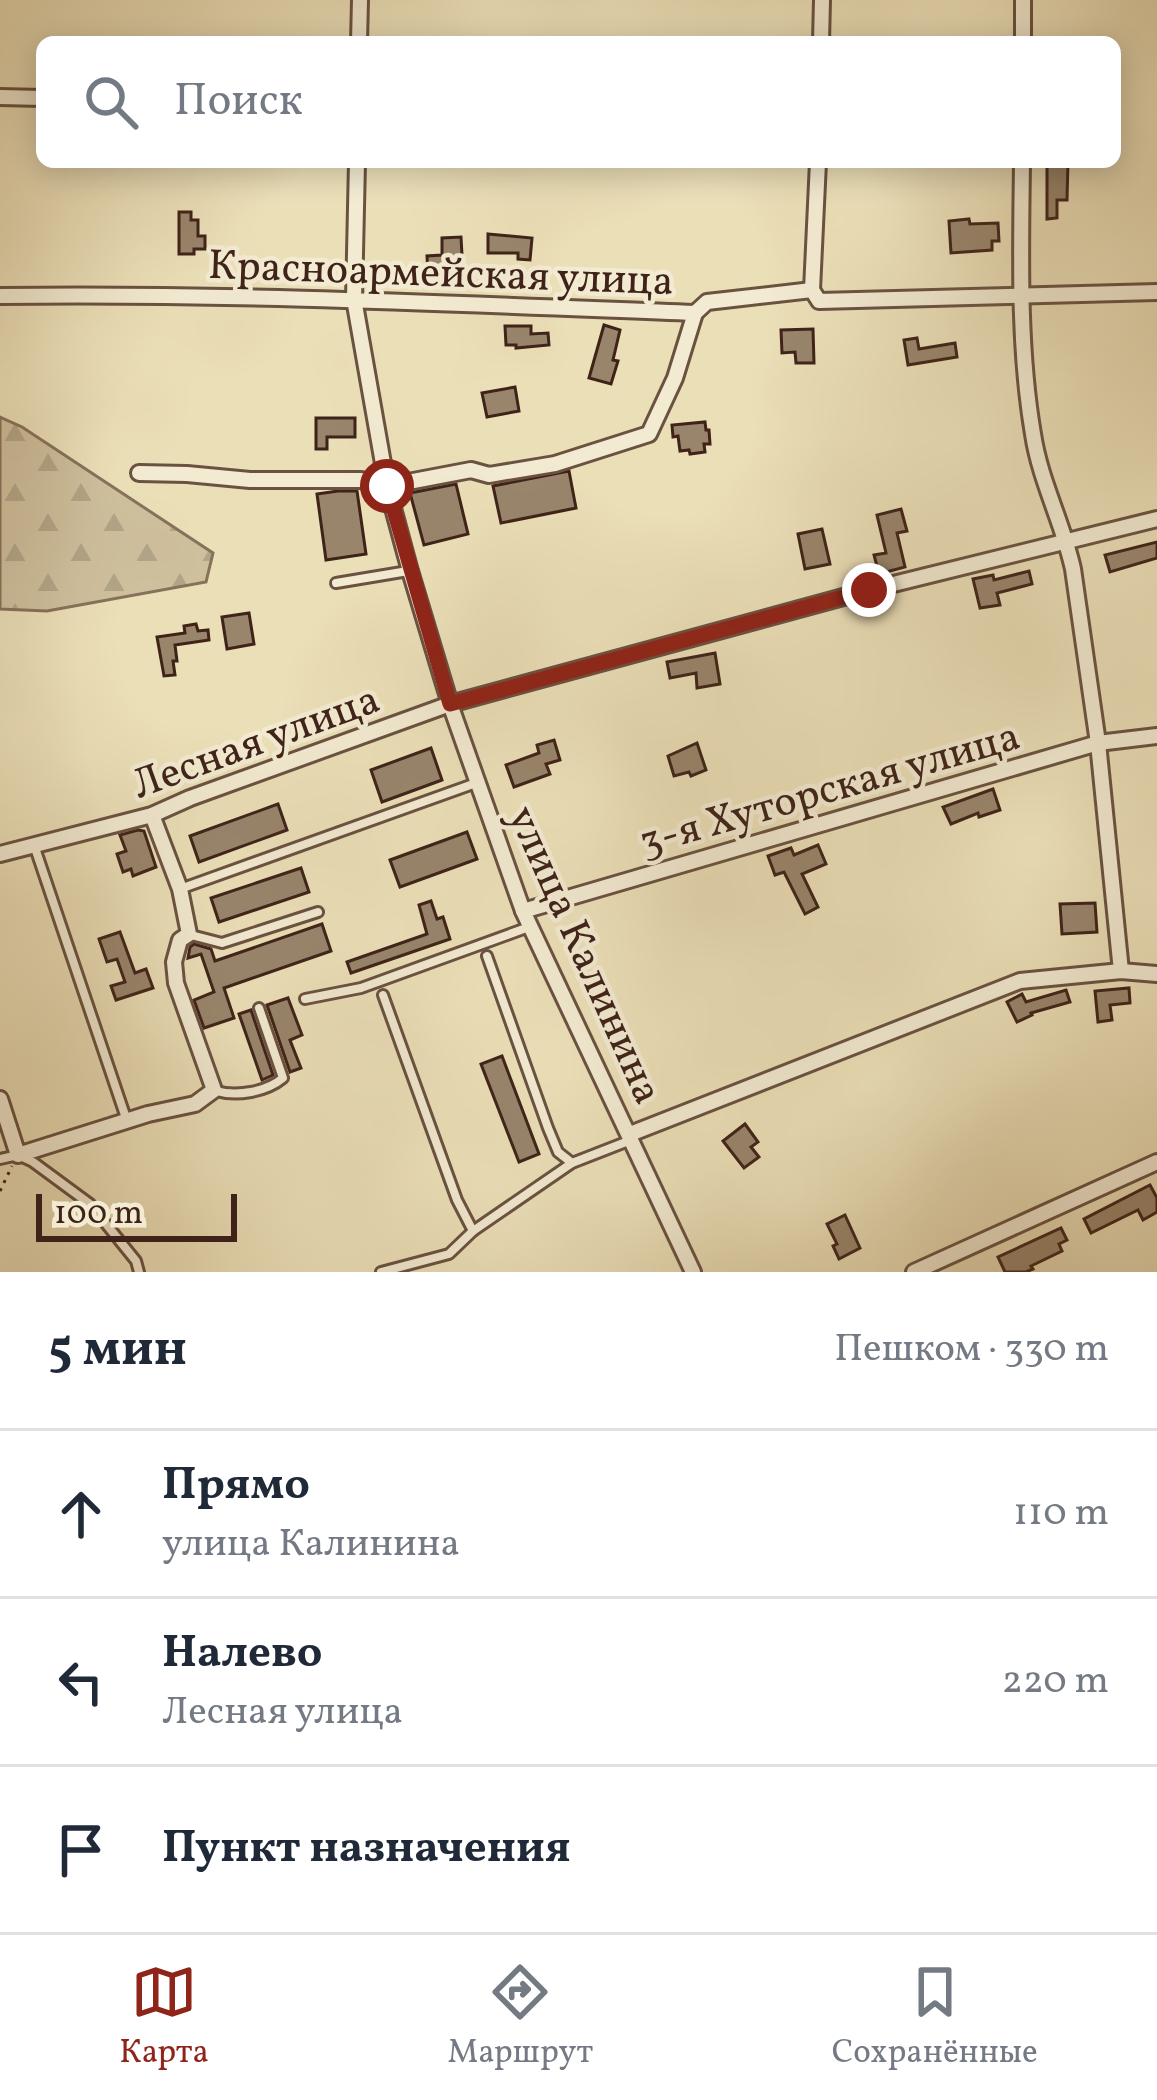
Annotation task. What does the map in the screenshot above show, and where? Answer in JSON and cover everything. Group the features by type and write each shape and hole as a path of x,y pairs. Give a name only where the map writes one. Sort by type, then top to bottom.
{"street":[{"path":"359,36 360,0"},
{"path":"821,36 822,0"},
{"path":"1023,0 1023,36"},
{"path":"0,97 36,98"},
{"name":"улица Калинина","path":"358,168 354,299 387,486 450,704 529,928 692,1272"},
{"path":"812,290 818,168"},
{"path":"1022,168 1020,294 1033,436 1067,542 1098,743 1121,971"},
{"name":"Красноармейская улица","path":"0,296 354,299 695,313 707,302 812,290 819,301 1157,292"},
{"path":"139,473 362,480 387,486 471,470 489,475 555,464 649,434 674,379 695,313"},
{"name":"Лесная улица","path":"0,854 152,815 450,704 869,590 1157,519"},
{"name":"3-я Хуторская улица","path":"523,911 1098,743 1157,736"},
{"path":"0,1099 18,1155 195,1104 214,1090 176,982 173,962 180,940 189,934 180,889 152,815"},
{"path":"631,1137 1020,981 1121,971 1157,974"},
{"path":"914,1272 1157,1162"}],"lane":[{"path":"336,583 410,571"},
{"path":"180,889 477,783"},
{"path":"34,844 127,1121"},
{"path":"189,934 222,943 318,912"},
{"path":"305,999 361,988 529,928"},
{"path":"487,956 553,1140 558,1152 572,1162"},
{"path":"383,995 457,1200 473,1231"},
{"path":"214,1090 225,1094 266,1089 284,1078 259,1008"},
{"path":"381,1272 449,1254 473,1231 572,1162 631,1137"},
{"path":"0,1159 18,1155 33,1162 90,1204 136,1261 139,1272"}],"path":[{"path":"0,1191 18,1155"}],"green space":[{"path":"0,417 213,553 206,582 47,611 0,609"}],"building":[{"path":"1047,168 1068,168 1067,200 1057,200 1057,218 1047,219"},
{"path":"179,212 191,212 191,220 198,220 198,236 205,236 205,249 179,254"},
{"path":"969,219 970,224 998,223 999,241 992,241 992,250 951,253 949,221"},
{"path":"488,234 532,238 530,260 518,259 518,253 488,253"},
{"path":"461,237 463,273 428,275 427,256 442,255 442,238"},
{"path":"604,325 620,330 611,384 589,378"},
{"path":"505,326 531,326 531,334 548,333 549,345 506,345"},
{"path":"813,329 814,363 796,363 795,352 782,353 781,330"},
{"path":"917,338 919,349 955,343 957,357 908,365 904,340"},
{"path":"515,387 519,411 487,417 482,393"},
{"path":"316,418 355,418 355,437 327,437 327,449 316,449"},
{"path":"705,422 710,444 704,444 705,452 680,451 672,425"},
{"path":"569,471 576,508 501,523 493,486"},
{"path":"456,484 468,534 424,545 410,493"},
{"path":"357,491 366,554 326,560 317,494"},
{"path":"901,509 907,531 897,533 905,567 879,574 874,555 886,553 877,515"},
{"path":"822,529 830,564 805,569 798,534"},
{"path":"1157,542 1157,558 1110,572 1105,555"},
{"path":"1029,571 1032,584 997,593 1000,605 980,608 973,579 993,575 994,580"},
{"path":"249,613 254,644 227,649 222,617"},
{"path":"196,624 198,631 208,630 209,640 175,645 175,675 164,676 157,637 185,633 184,626"},
{"path":"715,653 720,684 697,688 696,673 670,678 667,662"},
{"path":"554,740 560,760 546,764 550,774 514,787 506,765 539,753 537,745"},
{"path":"697,743 706,770 674,776 668,756"},
{"path":"431,748 442,780 382,802 371,770"},
{"path":"993,789 1000,810 951,824 943,807"},
{"path":"278,804 287,830 199,862 190,836"},
{"path":"144,831 156,867 133,876 131,869 123,872 117,854 126,851 120,835"},
{"path":"467,832 477,859 400,887 390,860"},
{"path":"818,845 826,864 802,874 818,907 805,914 784,872 775,875 768,856 791,848 794,855"},
{"path":"301,868 309,892 219,922 211,898"},
{"path":"431,901 450,939 351,973 347,962 427,934 419,905"},
{"path":"1095,903 1097,932 1062,934 1060,904"},
{"path":"322,924 331,951 224,988 234,1018 204,1028 194,1000 214,992 201,954 188,958 190,947 211,949 215,961"},
{"path":"120,932 135,973 146,969 153,988 116,1000 111,986 125,982 117,959 107,962 99,939"},
{"path":"1129,988 1130,1003 1110,1005 1112,1020 1098,1022 1095,991"},
{"path":"1066,990 1070,1002 1017,1022 1007,1002 1022,994 1026,1002"},
{"path":"288,998 302,1035 290,1040 301,1068 290,1072 267,1005"},
{"path":"251,1010 273,1075 262,1080 239,1014"},
{"path":"502,1056 539,1154 519,1162 481,1064"},
{"path":"745,1124 758,1142 751,1147 759,1157 744,1168 723,1141"},
{"path":"1150,1185 1157,1212 1143,1220 1138,1210 1091,1233 1084,1219"},
{"path":"845,1215 860,1248 839,1259 827,1224"},
{"path":"1061,1228 1067,1240 1059,1244 1062,1251 1026,1272 1005,1272 998,1257"}],"route":[{"path":"387,486 450,704 869,590"}]}
